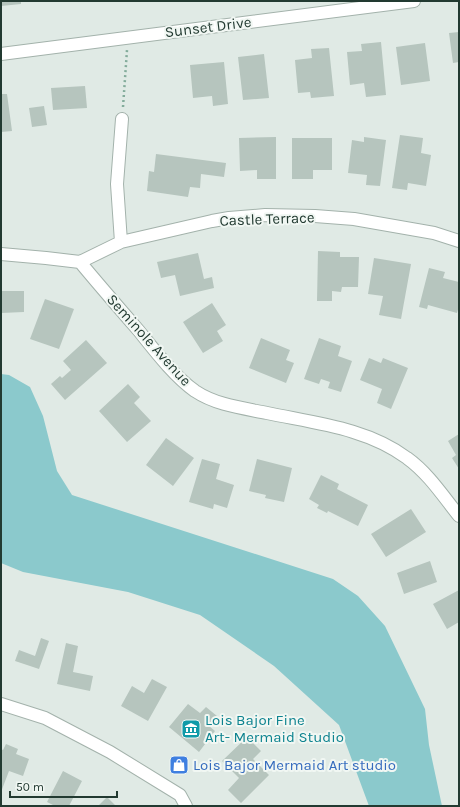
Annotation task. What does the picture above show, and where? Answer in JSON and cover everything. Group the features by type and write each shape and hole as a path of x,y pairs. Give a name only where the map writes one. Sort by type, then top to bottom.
{"street":[{"name":"Sunset Drive","path":"1,54 414,1"},
{"path":"121,242 117,184 122,119"},
{"name":"Castle Terrace","path":"80,262 121,242 229,218 314,216 354,219 434,233 459,241"},
{"path":"1,254 80,262"},
{"name":"Seminole Avenue","path":"80,262 150,346 195,390 224,404 346,430 377,441 406,457 429,478 459,516"},
{"path":"1,704 45,718 110,752 180,795 186,806"}],"path":[{"path":"122,119 128,38"}],"water":[{"path":"1,374 9,375 30,387 43,416 57,471 72,495 333,579 358,596 385,626 425,709 429,745 442,806 369,806 339,725 274,666 200,615 128,592 23,572 1,563"}],"building":[{"path":"1,1 21,1 21,4 1,6"},
{"path":"459,32 459,62 453,63 449,33"},
{"path":"381,42 386,95 366,97 364,83 350,85 347,52 362,51 361,44"},
{"path":"425,43 430,81 401,85 396,47"},
{"path":"329,48 334,96 311,98 310,92 298,93 295,60 312,58 311,49"},
{"path":"264,54 269,98 243,100 238,57"},
{"path":"224,62 228,104 213,106 212,96 193,98 190,65"},
{"path":"85,86 87,108 53,110 51,88"},
{"path":"1,94 7,94 12,131 1,132"},
{"path":"44,106 47,125 32,127 29,108"},
{"path":"400,135 423,138 421,153 431,155 426,186 408,183 407,190 392,188"},
{"path":"276,137 276,179 257,179 257,170 240,171 239,138"},
{"path":"364,137 386,140 380,186 366,185 367,175 348,173 352,140 364,142"},
{"path":"292,138 332,138 332,170 313,170 313,179 292,179"},
{"path":"156,154 226,163 224,177 201,174 200,188 190,187 188,197 147,191 149,171 154,172"},
{"path":"318,251 340,252 340,257 359,257 358,287 342,287 341,292 332,291 332,301 317,301"},
{"path":"198,253 204,279 212,277 214,288 180,296 175,275 161,278 157,262"},
{"path":"374,258 411,264 401,319 379,315 383,296 368,294"},
{"path":"429,268 445,272 443,278 459,282 459,306 457,313 428,305 427,309 419,307"},
{"path":"1,291 24,291 24,312 1,313"},
{"path":"45,299 74,309 59,349 30,339"},
{"path":"212,303 226,325 217,331 223,341 203,353 183,322"},
{"path":"261,338 290,350 286,360 294,363 286,383 249,368"},
{"path":"319,338 341,346 338,356 352,361 341,392 328,388 330,382 321,379 319,384 304,379"},
{"path":"86,340 107,363 65,400 51,384 60,376 62,378 71,370 63,361"},
{"path":"369,358 381,363 383,358 408,368 391,409 377,403 382,389 360,380"},
{"path":"128,384 140,397 134,403 151,421 127,442 99,411"},
{"path":"459,434 459,469 452,458 456,455 448,441"},
{"path":"166,438 194,458 173,486 146,465"},
{"path":"202,459 220,464 216,479 234,485 227,508 214,504 213,509 189,502"},
{"path":"257,459 292,468 284,502 265,498 266,495 249,491"},
{"path":"321,475 339,484 337,489 368,505 358,526 328,511 327,513 317,508 319,505 309,499"},
{"path":"411,509 426,532 386,557 371,534"},
{"path":"430,561 437,582 404,594 397,573"},
{"path":"459,590 459,622 447,629 433,604"},
{"path":"41,638 49,641 39,669 15,661 19,650 35,656"},
{"path":"66,643 78,646 73,672 93,676 90,691 57,684"},
{"path":"152,679 167,687 148,721 121,706 132,686 144,693"},
{"path":"188,704 200,713 206,707 217,716 209,726 215,731 199,752 169,727"},
{"path":"247,737 261,751 253,759 269,775 241,803 228,790 239,778 222,761"},
{"path":"6,744 18,749 16,754 29,759 23,776 9,771 1,792 1,749 3,750"},
{"path":"63,771 82,781 69,806 55,806 47,802"},
{"path":"107,797 116,806 98,806"}],"place":[{"name":"Lois Bajor Fine Art- Mermaid Studio","path":"191,729"},
{"name":"Lois Bajor Mermaid Art studio","path":"179,765"}]}
